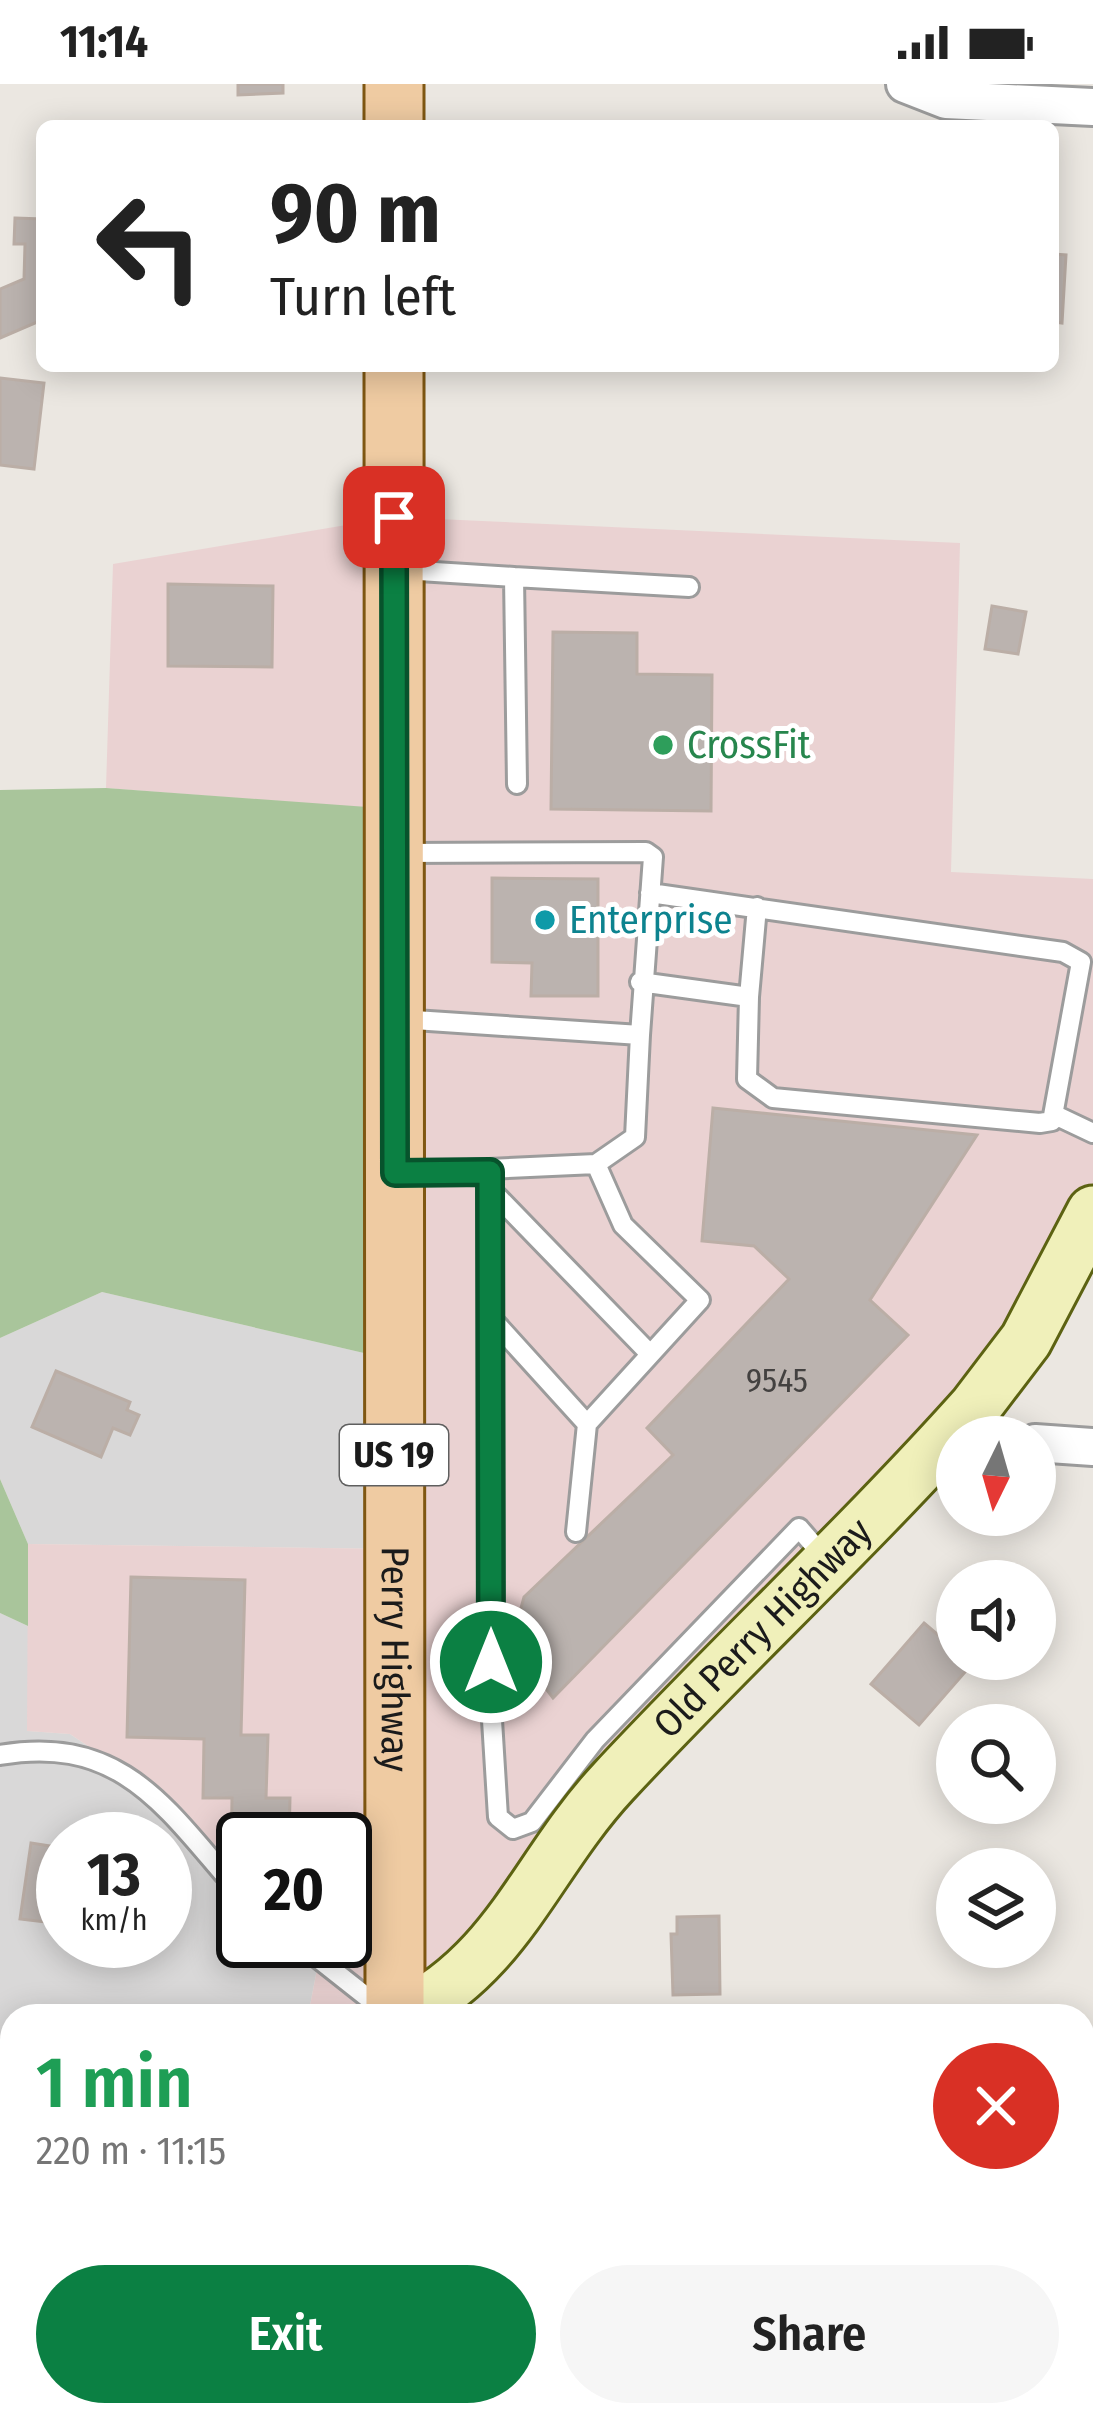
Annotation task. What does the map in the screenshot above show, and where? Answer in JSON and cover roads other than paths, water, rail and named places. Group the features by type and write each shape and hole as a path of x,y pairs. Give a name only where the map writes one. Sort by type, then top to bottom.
{"main road":[{"path":"394,84 394,120"},
{"name":"Perry Highway","path":"394,372 395,2004"}],"street":[{"path":"905,84 946,100 1093,107"},
{"name":"Old Perry Highway","path":"970,1416 1026,1340 1093,1212"},
{"path":"1056,1444 1093,1447"},
{"name":"Old Perry Highway","path":"419,2004 449,1989 484,1959 610,1784 936,1455"}],"lane":[{"path":"394,570 689,587"},
{"path":"514,577 517,784"},
{"path":"394,853 646,852 653,856 640,982 634,1137 596,1164 491,1182 395,1173"},
{"path":"650,892 1077,956 1074,1007 1055,1115"},
{"path":"757,907 747,1079 772,1098 1040,1123 1055,1115"},
{"path":"640,982 749,997"},
{"path":"395,1019 640,1035"},
{"path":"1055,1115 1093,1132"},
{"path":"576,1532 587,1424 700,1300 623,1225 596,1164"},
{"path":"491,1182 491,1705 498,1816 513,1829 526,1828 595,1740 800,1528 828,1561"},
{"path":"491,1182 649,1353"},
{"path":"491,1318 587,1424"},
{"path":"0,1755 58,1753 142,1782 216,1866"},
{"path":"332,1968 379,2004"}],"place":[{"name":"CrossFit","path":"663,745"},
{"name":"Enterprise","path":"545,920"}]}
